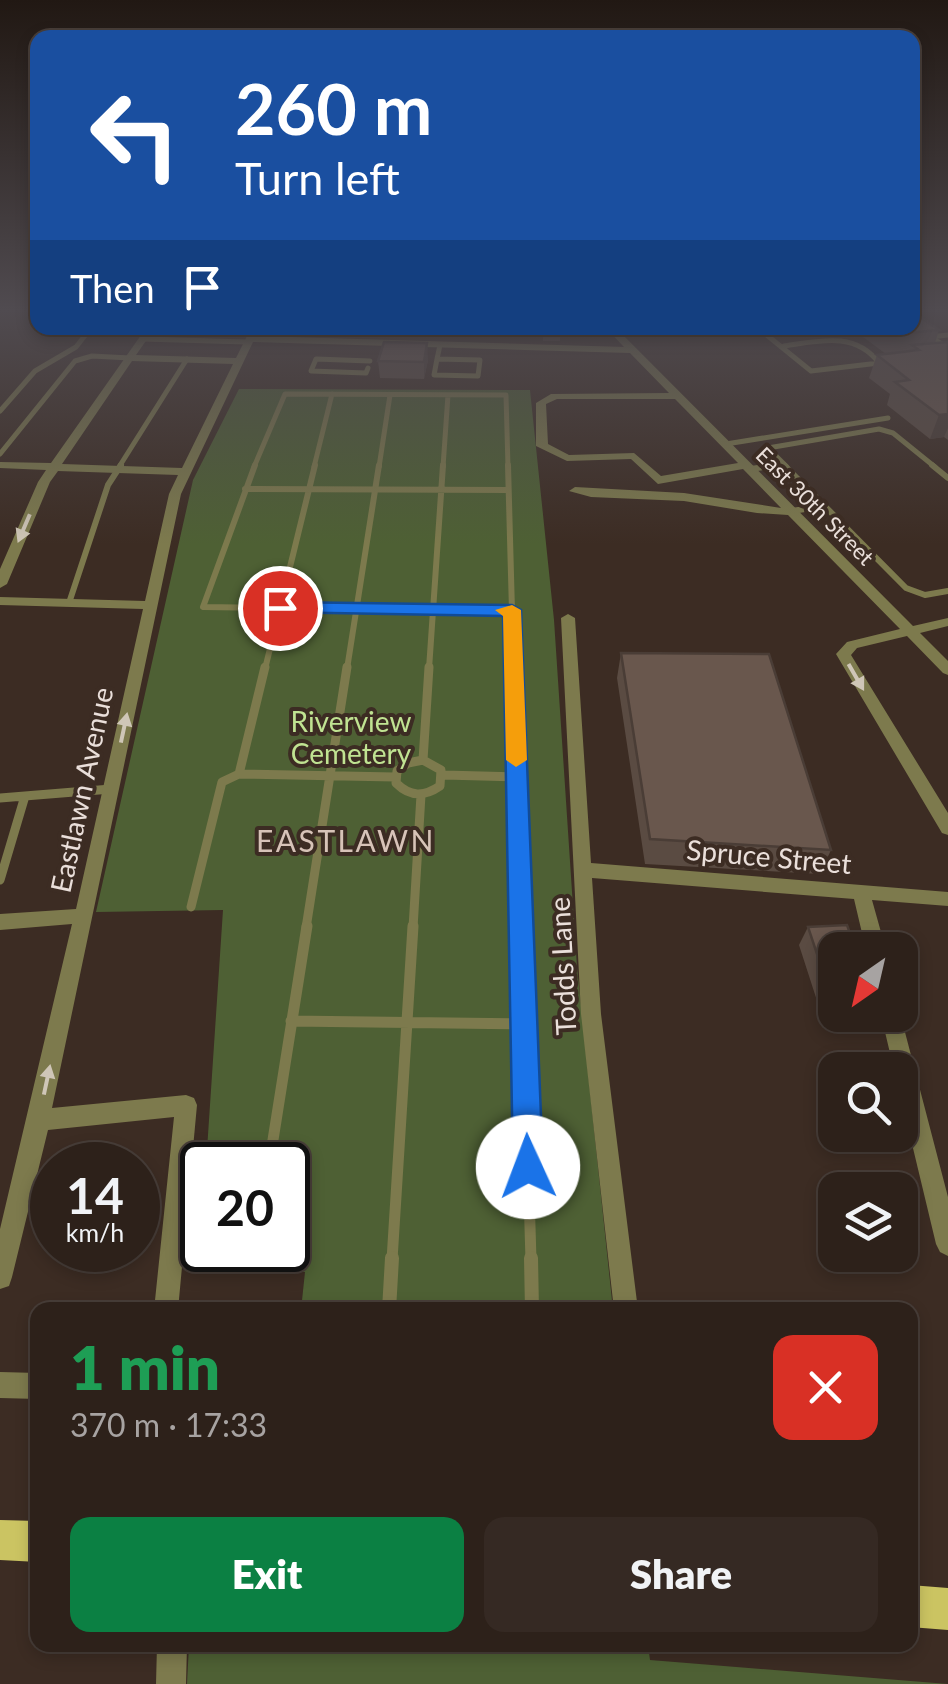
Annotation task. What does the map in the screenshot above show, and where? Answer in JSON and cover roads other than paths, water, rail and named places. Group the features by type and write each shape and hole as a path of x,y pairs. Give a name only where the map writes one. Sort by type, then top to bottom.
{"main road":[{"path":"0,1540 30,1542"},
{"path":"918,1607 948,1609"}],"street":[{"path":"0,584 38,492 110,387"},
{"name":"Eastlawn Avenue","path":"0,1277 4,1245 38,1120 150,606 184,472 224,387"},
{"name":"East 30th Street","path":"669,387 948,670"},
{"path":"678,396 555,396 541,403 542,446 568,458 634,456 658,480 748,467"},
{"path":"0,465 184,472"},
{"path":"575,491 604,496 699,498 744,510 792,511"},
{"path":"0,600 150,606"},
{"name":"Todds Lane","path":"568,618 592,1014 625,1302"},
{"path":"948,622 852,644 843,654 948,828"},
{"name":"Spruce Street","path":"585,870 948,899"},
{"path":"861,892 871,932"},
{"path":"0,922 82,916"},
{"path":"896,1032 948,1244"},
{"path":"38,1120 186,1105 167,1302"},
{"path":"0,1385 30,1386"},
{"path":"171,1684 172,1652"}],"lane":[{"path":"0,410 21,387"},
{"path":"0,454 54,387"},
{"path":"70,603 104,496 169,387"},
{"path":"512,610 203,607 245,489 286,394 506,395 532,1302"},
{"path":"239,774 332,394"},
{"path":"273,1142 390,394"},
{"path":"423,760 448,394"},
{"path":"726,444 888,418"},
{"path":"948,478 893,433 879,429 768,448 906,588 925,594 948,591"},
{"path":"748,467 782,464"},
{"path":"245,489 508,490"},
{"path":"792,511 824,506"},
{"path":"192,907 216,793 222,782 239,774 395,777 408,763 423,760 437,765 444,775"},
{"path":"444,775 517,777"},
{"path":"395,777 406,792 421,795 436,790 444,775"},
{"path":"0,798 111,789"},
{"path":"390,1302 421,795"},
{"path":"0,880 25,796"},
{"path":"291,1021 524,1024"}],"district":[{"name":"EASTLAWN","path":"346,842"}],"park label":[{"name":"Riverview Cemetery","path":"351,738"}]}
